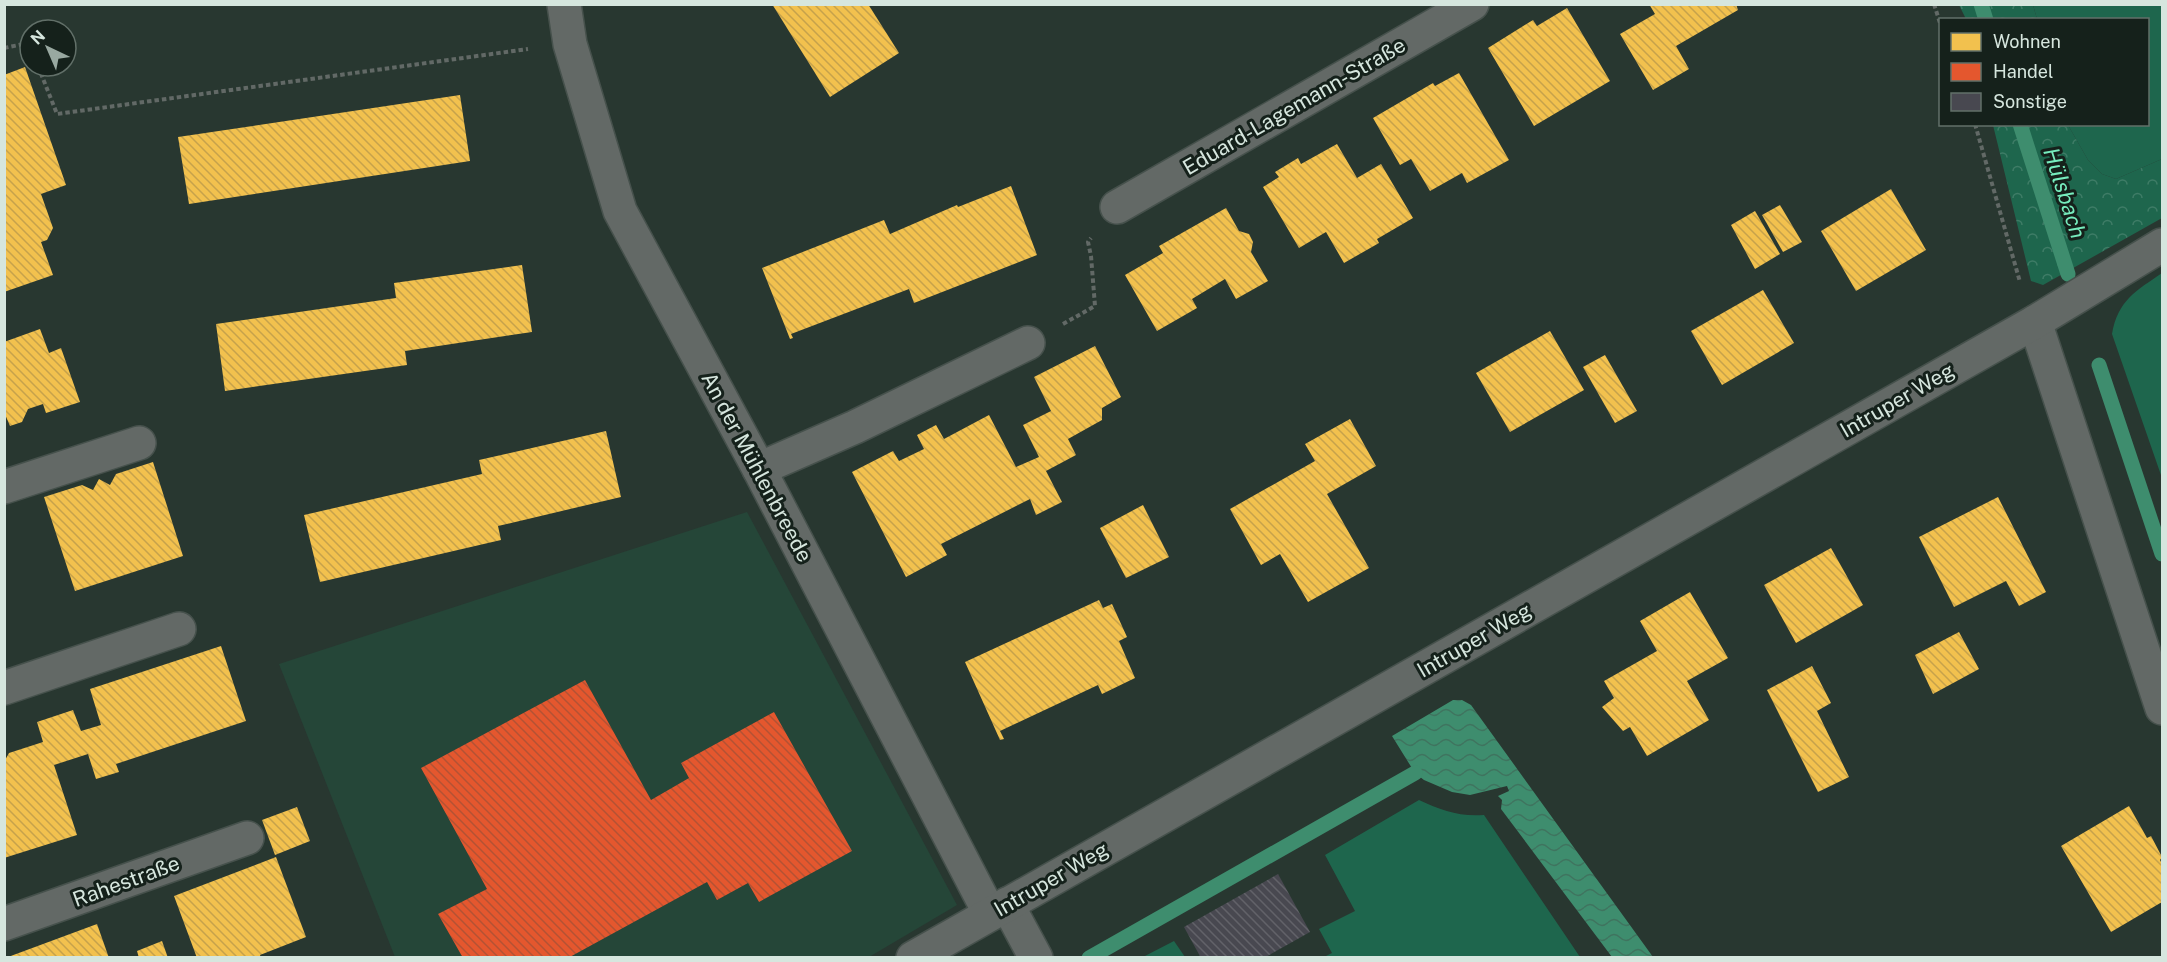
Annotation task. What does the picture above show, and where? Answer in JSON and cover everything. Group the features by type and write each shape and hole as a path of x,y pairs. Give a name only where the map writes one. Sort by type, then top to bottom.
{"street":[{"name":"An der Mühlenbreede","path":"564,4 570,44 620,212 998,909 1035,954"},
{"name":"Eduard-Lagemann-Straße","path":"1117,207 1472,4"},
{"name":"Intruper Weg","path":"913,957 2035,322 2163,245"},
{"path":"2035,322 2163,708"},
{"path":"759,469 855,427 1028,343"},
{"path":"4,487 139,443"},
{"path":"4,688 179,629"},
{"name":"Rahestraße","path":"4,924 247,838"}],"path":[{"path":"43,78 57,114 570,44"},
{"path":"1976,126 2020,283 2035,322"},
{"path":"1028,343 1095,306 1088,242 1117,207"}],"shaded area":[{"path":"747,512 957,905 869,957 395,957 279,664"}],"green space":[{"path":"1959,5 2033,5 2037,18 1966,18"},
{"path":"2033,5 2162,5 2162,159 2116,179 2102,174 2088,160 2069,126 2149,126 2149,18 2037,18"},
{"path":"1993,126 2069,126 2088,160 2102,174 2116,179 2162,159 2162,218 2043,285 2031,281"},
{"path":"2162,273 2162,478 2112,334 2115,322 2124,305 2136,291"},
{"path":"1419,800 1450,812 1484,815 1580,957 1324,957 1332,953 1319,929 1355,911 1325,855"},
{"path":"1174,941 1185,957 1143,957"}],"water":[{"path":"1453,700 1462,700 1471,705 1653,957 1612,957 1501,809 1502,800 1498,796 1509,791 1507,786 1470,795 1452,792 1424,780 1415,773 1392,736"}],"building: Wohnen":[{"path":"772,4 868,4 899,53 830,97"},
{"path":"1649,4 1736,4 1738,10 1676,46 1689,69 1653,90 1620,34 1655,14"},
{"path":"1567,8 1610,81 1534,126 1488,48 1533,20 1537,26"},
{"path":"18,70 18,78 29,78 66,185 41,194 53,228 47,240 41,242 53,275 4,292 4,75"},
{"path":"1459,73 1509,160 1467,183 1462,173 1430,191 1411,159 1400,165 1373,118 1433,83 1435,86"},
{"path":"460,95 470,161 189,204 178,137"},
{"path":"1337,144 1357,178 1381,164 1413,218 1377,239 1379,243 1344,263 1326,232 1299,248 1263,187 1279,177 1275,172 1298,158 1301,164"},
{"path":"1011,186 1037,255 914,303 909,289 791,334 793,338 790,339 762,268 884,220 890,234 957,205 958,207"},
{"path":"1891,189 1926,250 1856,291 1821,231"},
{"path":"1780,205 1802,242 1783,252 1762,215"},
{"path":"1226,208 1239,231 1249,234 1253,242 1251,252 1268,281 1236,299 1225,279 1192,299 1197,308 1157,331 1125,275 1163,253 1159,246"},
{"path":"1755,211 1780,254 1755,269 1731,225"},
{"path":"522,265 532,332 405,351 407,365 225,391 216,324 396,298 394,283"},
{"path":"1763,290 1794,343 1722,385 1691,331"},
{"path":"40,329 49,353 61,348 80,402 46,413 43,404 28,409 22,422 10,426 4,412 4,342"},
{"path":"1550,331 1584,390 1510,432 1476,373"},
{"path":"1095,346 1121,397 1102,408 1102,420 1068,439 1076,455 1046,471 1062,502 1036,515 1030,499 941,544 947,555 906,577 852,472 893,451 899,461 924,449 917,435 936,425 944,439 989,415 1016,467 1039,457 1023,425 1051,411 1034,377"},
{"path":"1605,355 1637,411 1615,423 1583,367"},
{"path":"1350,419 1376,466 1327,494 1369,568 1308,602 1280,554 1261,565 1230,509 1315,461 1305,444"},
{"path":"606,431 621,497 498,526 501,540 320,582 304,515 482,474 479,460"},
{"path":"153,462 183,556 75,591 44,497 82,485 93,490 99,479 110,485 116,474"},
{"path":"1998,497 2046,592 2019,606 2006,581 1954,607 1919,537"},
{"path":"1143,505 1169,557 1126,578 1100,528"},
{"path":"1831,548 1863,605 1796,643 1764,585"},
{"path":"1690,592 1728,658 1687,681 1709,720 1647,756 1630,727 1623,731 1602,707 1614,698 1604,681 1657,651 1640,621"},
{"path":"1099,600 1103,608 1112,604 1127,637 1119,641 1135,678 1102,694 1098,685 1000,731 1004,739 1000,740 965,662"},
{"path":"1959,632 1979,669 1933,694 1915,655"},
{"path":"221,646 246,721 116,764 119,772 96,779 88,754 54,765 77,835 4,858 4,762 9,753 43,742 37,722 73,710 81,731 101,725 90,689"},
{"path":"1812,666 1831,703 1817,711 1849,777 1818,792 1767,690"},
{"path":"2129,806 2147,838 2151,836 2162,857 2160,860 2162,864 2162,902 2111,932 2061,846"},
{"path":"297,807 310,841 275,855 262,820"},
{"path":"276,857 306,937 260,955 261,958 197,958 174,896"},
{"path":"97,924 109,958 8,958 8,957"},
{"path":"162,941 168,958 139,958 137,951"}],"building: Handel":[{"path":"585,680 651,800 689,778 681,763 774,712 852,851 759,902 748,883 717,900 707,882 568,958 463,958 438,914 487,889 421,768"}],"building: Sonstige":[{"path":"1278,874 1310,932 1264,958 1201,958 1184,927"}],"waterway":[{"name":"Hülsbach","path":"1981,4 1985,18"},
{"name":"Hülsbach","path":"2021,126 2068,274"},
{"name":"Hülsbach","path":"2099,365 2162,554"},
{"path":"1089,958 1415,773"}]}
